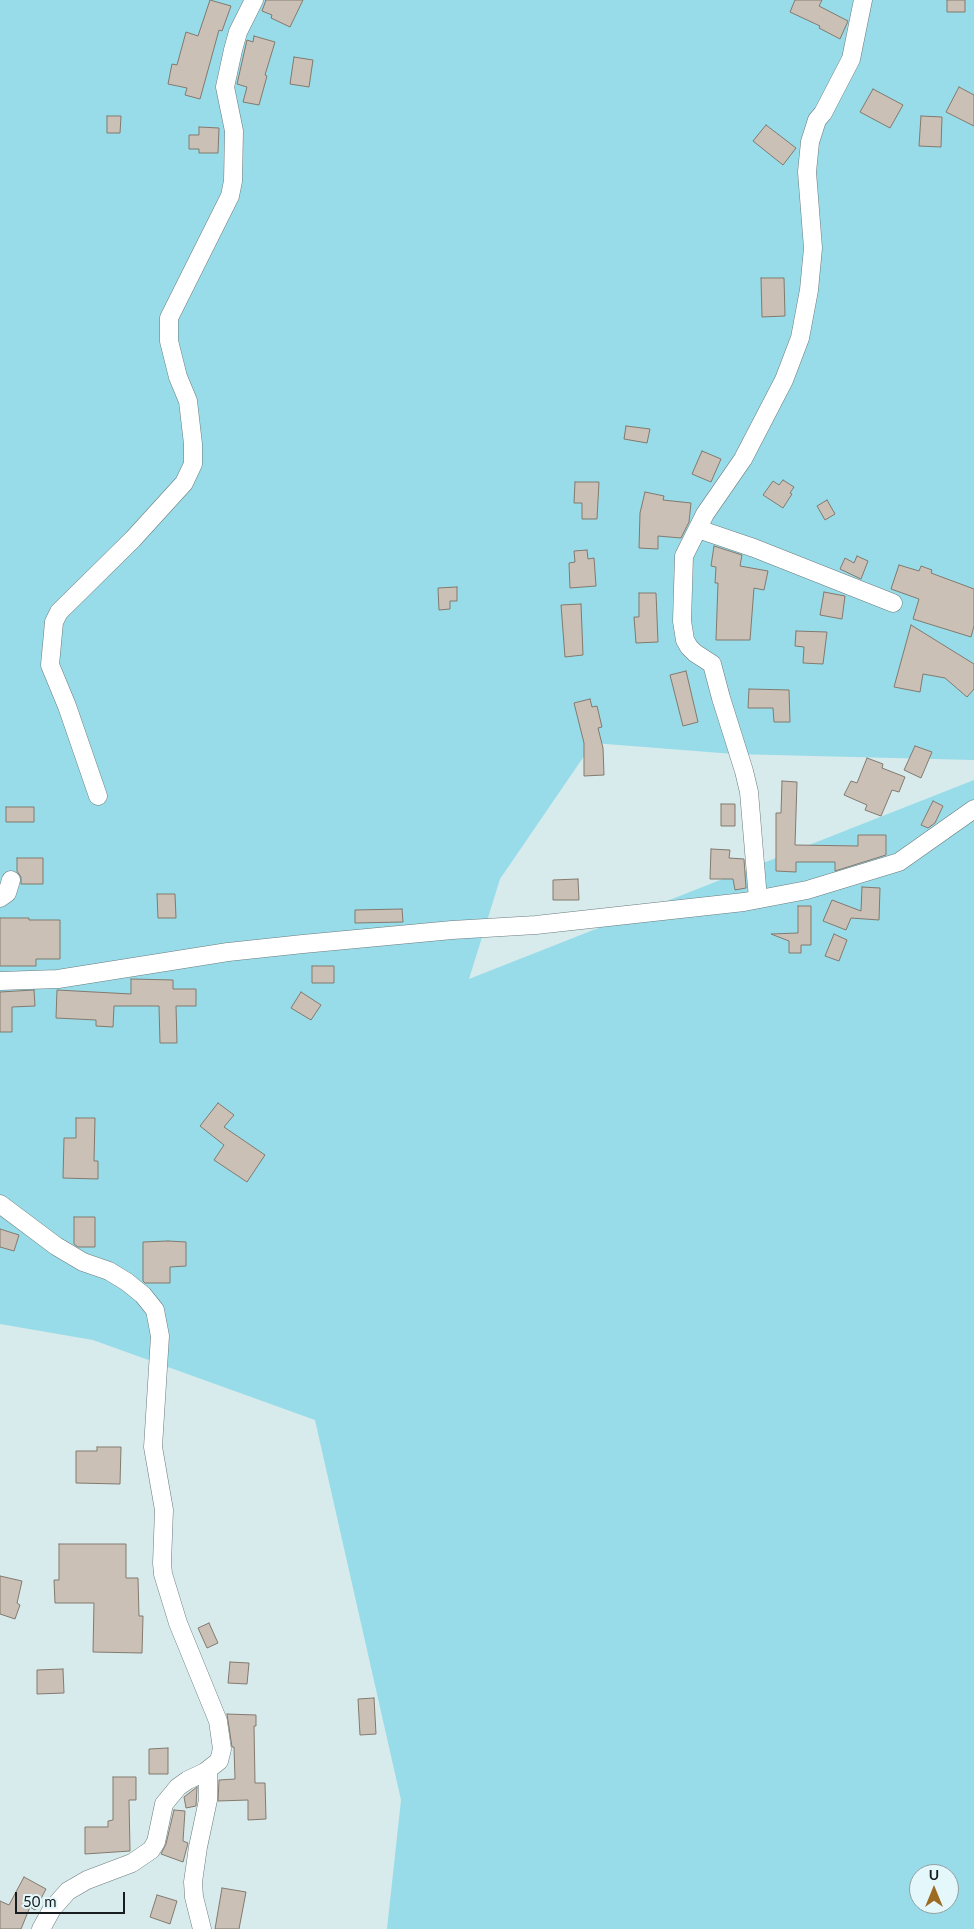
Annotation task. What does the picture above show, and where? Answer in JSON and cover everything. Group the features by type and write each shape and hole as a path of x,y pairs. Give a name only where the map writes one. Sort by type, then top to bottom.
{"street":[{"path":"98,796 67,706 50,665 54,622 59,612 133,539 184,483 193,464 194,444 188,401 178,377 169,341 169,318 230,196 233,181 234,131 225,87 238,32 254,0"},
{"path":"758,899 749,792 744,771 722,705 712,664 695,653 685,640 682,621 684,556 715,499 743,459 784,380 800,338 809,290 813,248 807,172 810,142 817,120 823,113 851,59 863,0"},
{"path":"698,529 754,548 893,603"},
{"path":"0,981 58,978 228,952 452,930 536,925 758,899 807,890 899,862 974,809"},
{"path":"0,898 8,893 11,880"},
{"path":"0,1204 56,1246 83,1262 109,1271 127,1282 143,1295 155,1310 160,1336 153,1447 164,1510 162,1563 166,1587 178,1623 218,1721 222,1737 219,1761 208,1770 178,1787 164,1804 156,1842 151,1850 132,1864 87,1880 68,1891 52,1909 41,1929"},
{"path":"202,1929 194,1897 194,1882 198,1847 208,1800 208,1770"}],"shaded area":[{"path":"0,0 974,0 974,760 734,754 593,743 500,879 469,979 974,780 974,1929 387,1929 401,1800 315,1420 93,1340 0,1324"}],"building":[{"path":"210,0 231,6 222,31 219,30 200,99 185,95 187,88 168,84 172,64 177,65 186,32 198,36"},
{"path":"266,0 303,0 290,27 271,18 272,15 262,11"},
{"path":"795,0 822,0 819,6 848,21 840,39 819,28 820,26 790,12"},
{"path":"947,0 965,0 965,12 947,12"},
{"path":"254,36 275,42 265,75 267,76 259,105 243,102 247,87 237,84 247,40 253,42"},
{"path":"294,57 313,60 309,87 290,84"},
{"path":"959,87 974,95 974,126 946,112"},
{"path":"873,89 903,105 890,128 860,112"},
{"path":"107,116 121,116 120,133 107,133"},
{"path":"921,116 942,117 941,147 919,146"},
{"path":"766,125 796,148 783,165 753,141"},
{"path":"199,127 219,128 218,153 199,153 199,149 189,149 189,135 199,135"},
{"path":"761,278 784,278 785,316 762,317"},
{"path":"626,426 650,429 647,443 624,439"},
{"path":"702,451 721,459 711,482 692,474"},
{"path":"783,480 794,487 783,508 763,495 773,481 779,485"},
{"path":"575,482 599,482 597,519 582,519 582,503 574,503"},
{"path":"645,492 664,496 663,500 691,503 689,522 681,538 658,536 658,549 639,548 640,513"},
{"path":"827,500 835,514 825,520 817,506"},
{"path":"714,546 742,555 740,566 768,571 764,590 754,588 750,640 716,640 718,583 715,583 716,567 711,566"},
{"path":"587,550 588,559 594,558 596,586 570,588 569,563 575,562 574,551"},
{"path":"857,556 868,561 861,579 840,569 845,558 854,563"},
{"path":"899,565 919,571 921,566 932,570 931,573 974,589 974,626 971,637 913,619 919,599 891,589"},
{"path":"457,587 457,601 450,601 450,609 439,610 438,588"},
{"path":"824,592 845,596 842,619 820,615"},
{"path":"639,593 656,593 658,642 636,643 634,617 639,617"},
{"path":"581,604 583,655 565,657 561,605"},
{"path":"911,625 974,664 974,689 967,697 945,678 923,674 920,692 894,687"},
{"path":"796,631 827,632 823,664 803,663 804,647 795,646"},
{"path":"686,671 698,722 683,726 670,675"},
{"path":"749,689 789,690 790,722 774,722 773,708 748,708"},
{"path":"590,699 592,707 597,706 602,727 598,728 603,748 604,775 584,776 584,743 574,703"},
{"path":"915,746 932,752 921,778 904,770"},
{"path":"867,758 883,764 882,768 905,777 899,792 892,790 881,816 865,810 867,805 844,795 851,781 857,783"},
{"path":"782,781 797,782 795,845 858,846 858,835 886,835 886,855 835,871 835,862 796,862 796,872 776,871 776,813 781,813"},
{"path":"933,801 943,806 935,823 928,828 921,825"},
{"path":"721,804 735,804 735,826 721,826"},
{"path":"6,807 34,807 34,822 6,822"},
{"path":"711,849 730,850 729,858 744,859 746,888 735,890 733,879 710,879"},
{"path":"17,858 43,858 43,884 21,884 21,877 17,871"},
{"path":"578,879 579,900 553,900 553,880"},
{"path":"862,887 880,888 879,920 851,918 846,930 823,921 832,900 861,911"},
{"path":"157,894 175,894 176,918 158,918"},
{"path":"798,906 811,906 811,945 801,945 801,953 789,953 789,941 771,934 798,933"},
{"path":"402,909 403,922 355,923 355,910"},
{"path":"0,918 60,920 60,959 36,959 36,966 0,966"},
{"path":"834,934 847,940 839,961 825,956"},
{"path":"312,966 334,966 334,983 312,983"},
{"path":"131,979 173,980 173,989 196,989 196,1006 176,1006 177,1043 160,1043 159,1006 114,1006 113,1027 96,1026 96,1020 56,1018 57,990 131,994"},
{"path":"34,990 35,1006 12,1007 12,1032 0,1032 0,992"},
{"path":"301,992 321,1005 311,1020 291,1008"},
{"path":"218,1103 234,1115 224,1127 265,1155 247,1182 214,1160 224,1145 200,1126"},
{"path":"76,1118 95,1118 94,1161 98,1161 98,1179 63,1178 64,1138 76,1138"},
{"path":"74,1217 95,1217 95,1247 78,1247 74,1244"},
{"path":"0,1229 19,1235 14,1251 0,1247"},
{"path":"143,1242 186,1242 186,1266 170,1267 170,1283 145,1283 143,1281"},
{"path":"97,1447 121,1447 120,1484 76,1483 76,1451 97,1451"},
{"path":"59,1544 126,1544 126,1578 138,1578 139,1616 143,1616 142,1653 93,1652 94,1603 55,1603 54,1580 59,1580"},
{"path":"0,1576 22,1581 17,1603 20,1605 15,1619 0,1614"},
{"path":"209,1623 218,1643 207,1648 198,1628"},
{"path":"230,1662 249,1663 247,1684 228,1683"},
{"path":"63,1669 64,1693 37,1694 37,1670"},
{"path":"374,1698 376,1734 360,1735 358,1699"},
{"path":"227,1714 256,1715 256,1726 254,1726 255,1783 265,1783 266,1819 248,1820 248,1800 218,1801 219,1780 235,1779 234,1747 232,1747"},
{"path":"168,1748 168,1774 149,1774 149,1749"},
{"path":"113,1777 136,1777 136,1800 129,1800 130,1851 85,1854 85,1827 108,1827 108,1821 113,1820"},
{"path":"197,1787 196,1806 186,1808 184,1797"},
{"path":"174,1810 185,1811 183,1841 188,1843 183,1862 161,1854 166,1844"},
{"path":"24,1877 46,1889 35,1910 30,1907 21,1929 0,1929 0,1901 9,1905"},
{"path":"222,1888 246,1892 239,1929 215,1929"},
{"path":"157,1895 177,1901 170,1924 150,1917"}]}
